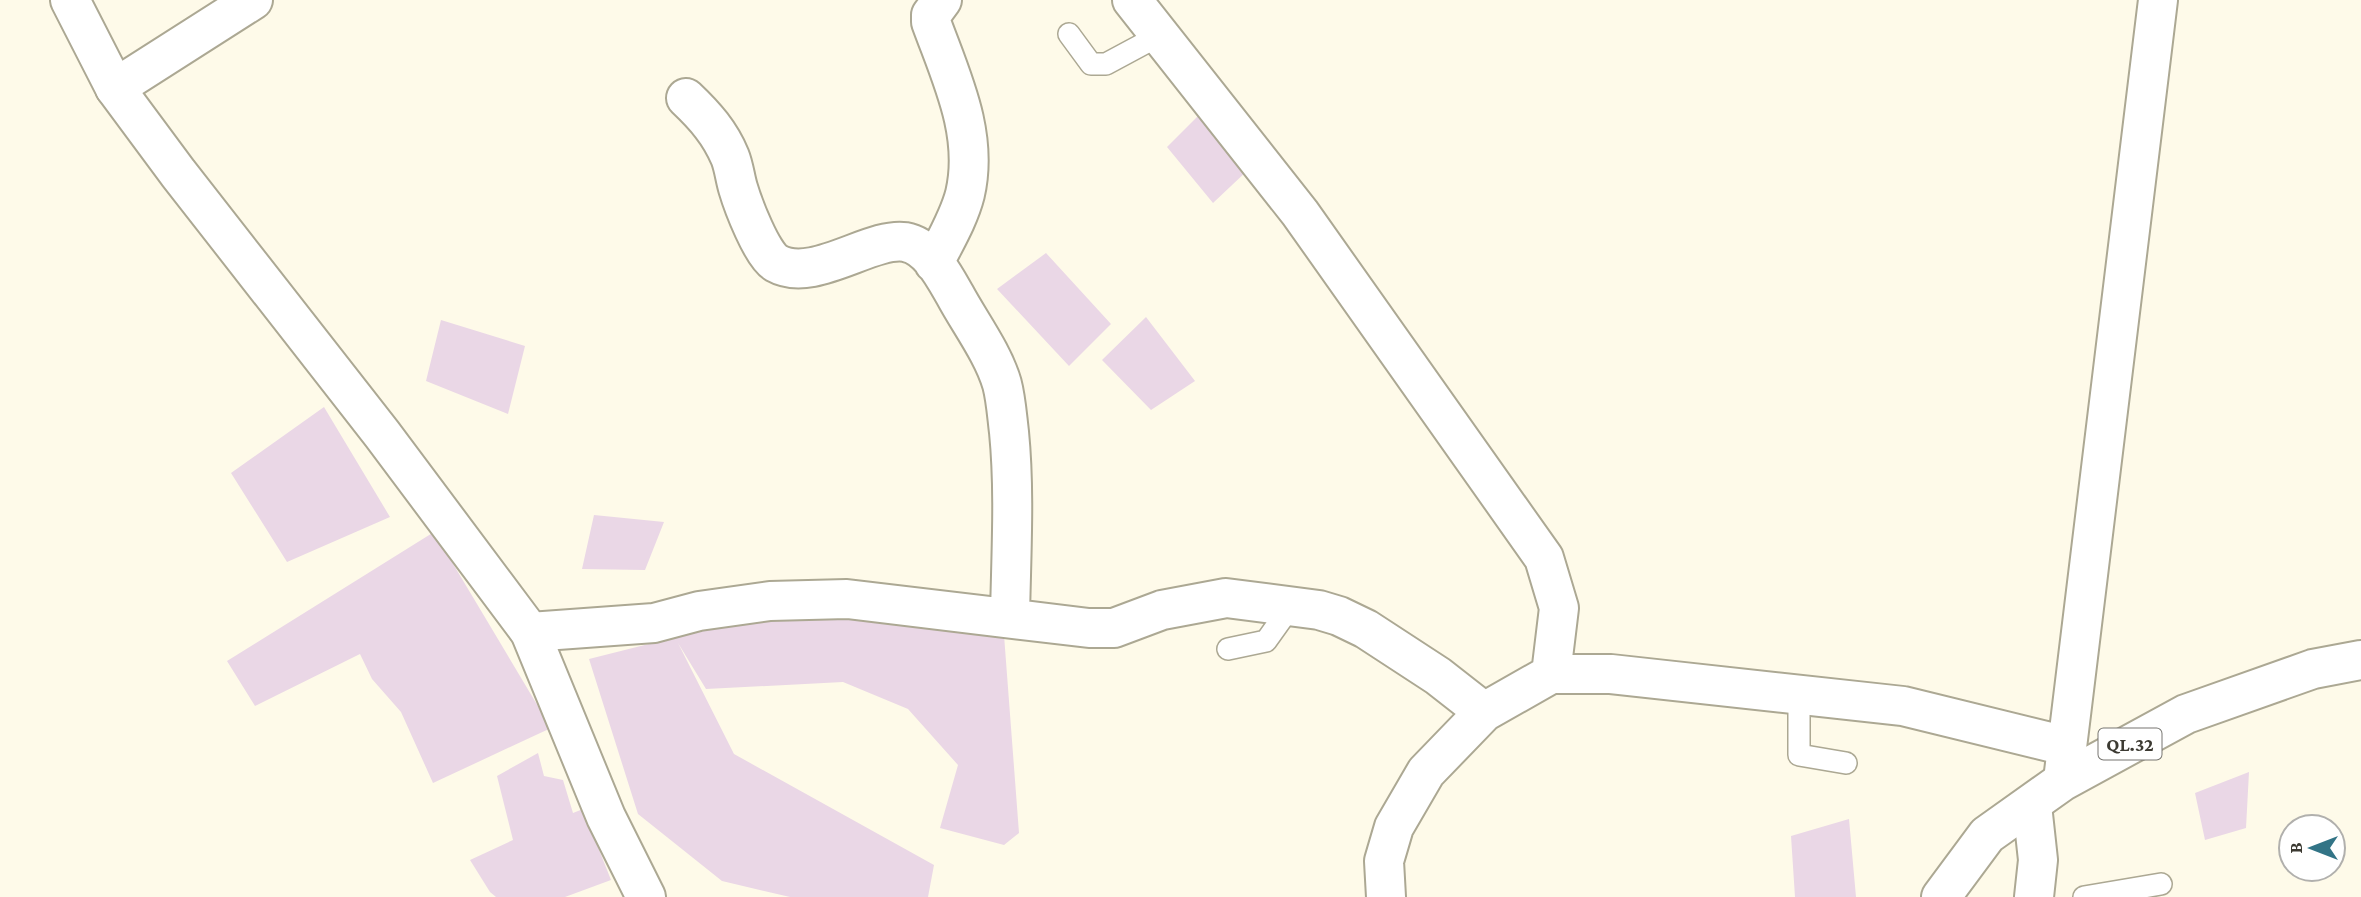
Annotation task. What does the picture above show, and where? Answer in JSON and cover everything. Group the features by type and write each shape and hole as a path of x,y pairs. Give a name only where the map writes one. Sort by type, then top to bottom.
{"main road":[{"path":"70,0 115,88 382,434 530,632 607,817 646,897"},
{"path":"115,88 253,0"},
{"path":"934,263 964,197 969,158 960,101 931,22 931,15 942,0"},
{"path":"1132,0 1300,213 1545,558 1559,608 1551,674"},
{"path":"1386,897 1384,861 1394,827 1426,772 1484,712 1551,674 1611,674 1903,706 2065,763 2158,0"},
{"path":"686,98 709,121 732,159 749,220 774,262 790,268 818,266 889,244 904,242 918,247 934,263 994,365 1002,384 1012,488 1010,618"},
{"path":"530,632 654,623 699,611 771,601 847,600 1089,628 1114,628 1162,610 1226,598 1291,606 1339,616 1366,629 1438,676 1484,712"},
{"name":"QL.32","path":"1941,897 1987,835 2032,804 2065,763 2186,714 2314,669 2361,660"},
{"path":"2032,804 2038,860 2034,897"}],"lane":[{"path":"1069,34 1091,64 1106,64 1160,35"},
{"path":"1228,649 1266,641 1291,606"},
{"path":"1799,695 1799,755 1846,763"},
{"path":"2084,897 2161,884"}],"building":[{"path":"1198,116 1249,169 1213,203 1167,147"},
{"path":"1046,253 1111,324 1069,366 997,289"},
{"path":"1146,317 1195,381 1151,410 1102,360"},
{"path":"441,320 525,346 508,414 426,381"},
{"path":"324,407 390,517 287,562 231,473"},
{"path":"594,515 664,522 645,570 582,569"},
{"path":"434,532 551,728 433,783 401,712 372,679 360,654 255,706 227,661"},
{"path":"835,614 1004,635 1019,833 1004,845 940,828 958,765 908,709 843,682 706,689 678,643 734,754 934,865 928,897 790,897 722,881 638,814 589,659 740,621"},
{"path":"538,753 544,776 563,780 573,813 583,809 611,880 565,897 496,897 470,860 513,840 497,776"},
{"path":"2249,772 2246,828 2205,840 2195,793"},
{"path":"1849,819 1856,897 1795,897 1791,836"}]}
